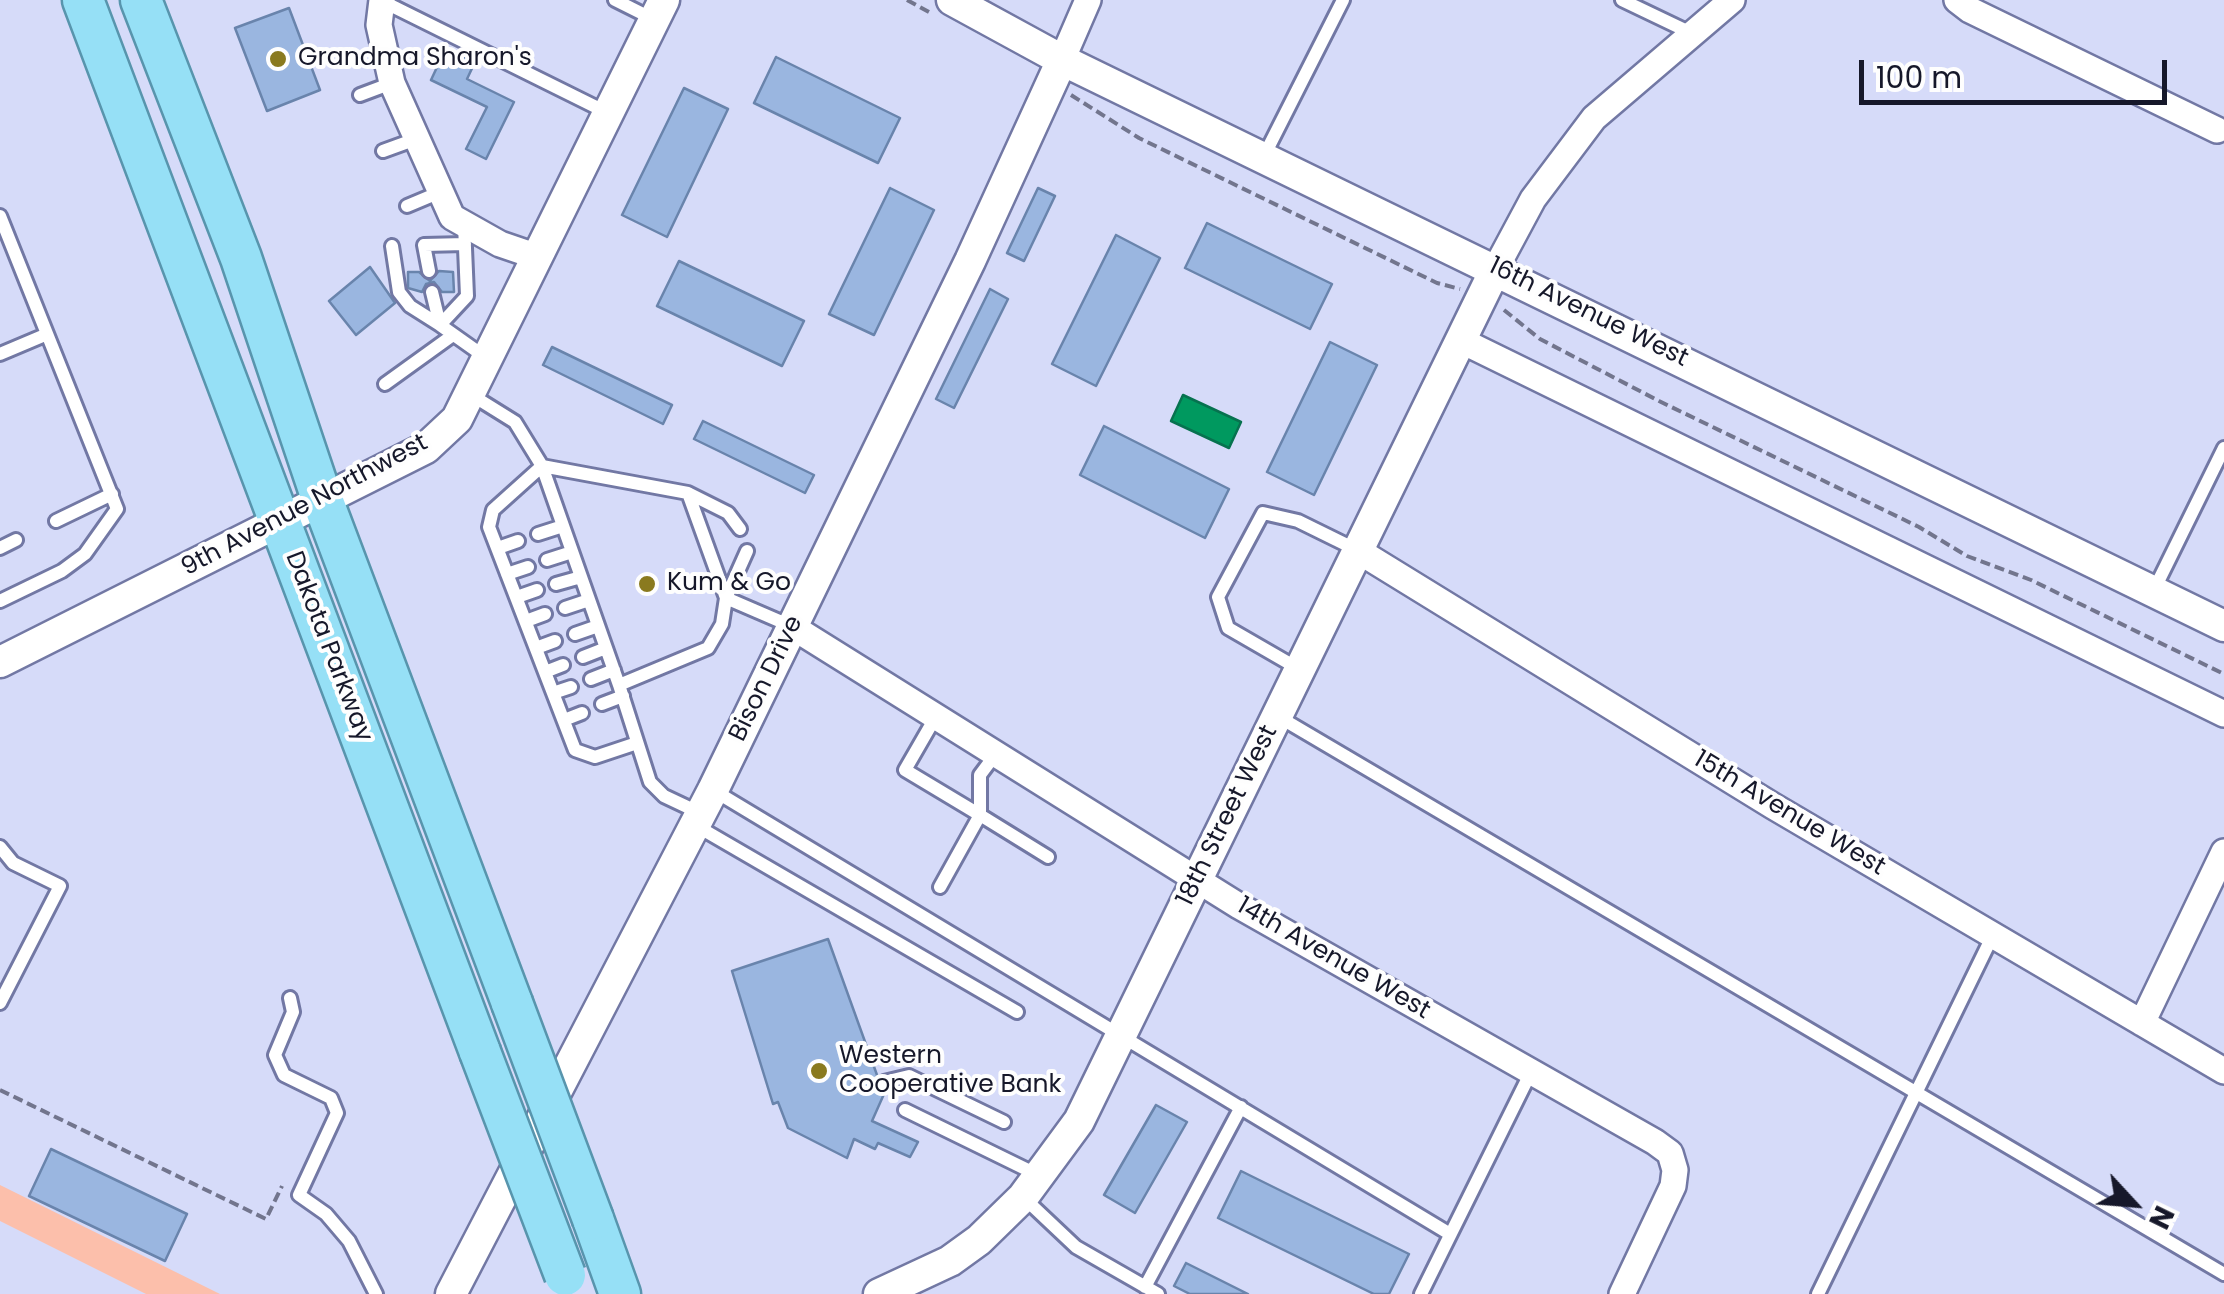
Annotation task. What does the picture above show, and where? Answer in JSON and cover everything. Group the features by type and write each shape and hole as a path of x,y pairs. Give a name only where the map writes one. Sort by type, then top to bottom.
{"highway":[{"name":"Dakota Parkway","path":"83,0 568,1288"},
{"name":"Dakota Parkway","path":"141,0 241,258 502,1008 584,1220 620,1294"},
{"path":"414,872 466,946 502,1008 538,1128 584,1220 602,1294"}],"street":[{"path":"382,0 378,25 392,83 452,218 464,234 538,257"},
{"name":"Bison Drive","path":"451,1294 703,810 1058,71 1088,0"},
{"path":"1496,268 1533,200 1594,118 1732,0"},
{"path":"1957,0 1970,10 2216,130"},
{"name":"16th Avenue West","path":"945,8 1058,71 1264,156 2224,626"},
{"name":"9th Avenue Northwest","path":"0,662 426,448 457,418 659,10"},
{"name":"18th Street West","path":"882,1293 950,1261 1032,1187 1079,1121 1496,268"},
{"path":"1460,340 2224,714"},
{"name":"15th Avenue West","path":"1357,550 2224,1070"},
{"name":"14th Avenue West","path":"792,626 1196,880 1670,1153 1675,1170 1673,1186 1622,1294"},
{"path":"2142,1023 2224,852"}],"lane":[{"path":"382,0 608,113"},
{"path":"615,0 659,10"},
{"path":"1264,156 1343,0"},
{"path":"1622,0 1691,34"},
{"path":"360,95 392,83"},
{"path":"383,151 416,138"},
{"path":"407,206 438,193"},
{"path":"0,216 117,509 85,554 62,571 0,601"},
{"path":"429,272 424,245 464,234 467,296 440,325"},
{"path":"392,246 399,292 410,306 489,360"},
{"path":"432,292 440,325"},
{"path":"0,354 46,335"},
{"path":"385,384 453,336"},
{"path":"470,394 516,422 542,466 650,782 664,796 703,810 1123,1035 1450,1234"},
{"path":"2154,590 2224,448"},
{"path":"542,466 688,493 728,513 740,529"},
{"path":"542,466 493,510 490,527 575,750 595,757 637,743"},
{"path":"688,493 726,598 792,626"},
{"path":"56,521 112,494"},
{"path":"1299,669 1228,628 1218,597 1263,513 1298,521 1357,550"},
{"path":"538,534 563,526"},
{"path":"0,548 16,540"},
{"path":"498,548 518,541"},
{"path":"602,704 708,648 722,624 726,598 747,551"},
{"path":"546,560 572,552"},
{"path":"508,574 528,567"},
{"path":"556,584 581,576"},
{"path":"517,597 537,590"},
{"path":"565,608 589,600"},
{"path":"526,621 545,614"},
{"path":"575,634 598,626"},
{"path":"536,648 555,641"},
{"path":"583,657 606,648"},
{"path":"545,672 563,664"},
{"path":"592,679 614,670"},
{"path":"554,694 571,686"},
{"path":"564,720 582,713"},
{"path":"1277,715 2224,1274"},
{"path":"935,718 905,770 1048,856"},
{"path":"940,887 980,815 980,775 995,755"},
{"path":"703,810 1016,1012"},
{"path":"0,847 13,863 60,886 0,1004"},
{"path":"1818,1294 1994,935"},
{"path":"290,998 294,1012 275,1055 284,1075 332,1098 337,1113 299,1195 326,1214 349,1241 376,1294"},
{"path":"1421,1294 1530,1072"},
{"path":"884,1082 909,1076 1004,1122"},
{"path":"906,1110 1032,1187 1076,1247 1152,1291 1241,1107"}],"path":[{"path":"907,0 945,8"},
{"path":"1058,71 1138,138 1437,283 1481,298 1518,318 1540,339 1659,401 1920,527 1967,556 2030,580 2224,674"},
{"path":"0,1090 266,1219 282,1186"}],"shaded area":[{"path":"1183,395 1241,422 1229,448 1171,421"},
{"path":"0,1185 220,1294 146,1294 0,1221"}],"building":[{"name":"Grandma Sharon's","path":"289,8 320,90 267,111 235,28"},
{"path":"446,48 475,62 467,79 514,102 486,159 466,149 487,107 431,80"},
{"path":"776,57 900,118 878,163 754,103"},
{"path":"684,88 728,109 667,237 622,215"},
{"path":"890,188 934,210 874,335 829,314"},
{"path":"1038,188 1055,196 1024,261 1007,253"},
{"path":"1207,223 1332,284 1310,329 1185,268"},
{"path":"1116,235 1160,258 1096,386 1052,364"},
{"path":"679,261 804,321 782,366 657,306"},
{"path":"370,267 395,303 356,335 329,301"},
{"path":"439,271 453,272 454,292 442,292 434,282 426,284 422,292 408,288 408,272 419,272 430,281"},
{"path":"990,289 1008,299 954,408 936,399"},
{"path":"1330,342 1377,365 1314,495 1267,472"},
{"path":"552,347 672,405 663,424 543,365"},
{"path":"703,421 814,475 805,493 694,439"},
{"path":"1104,426 1229,489 1205,538 1080,475"},
{"name":"Western Cooperative Bank","path":"828,939 877,1075 875,1085 884,1094 872,1121 918,1142 910,1157 878,1143 875,1149 854,1139 847,1158 788,1128 778,1102 773,1104 732,971"},
{"path":"1156,1105 1187,1122 1135,1213 1104,1195"},
{"path":"51,1149 187,1214 165,1261 29,1196"},
{"path":"1241,1171 1409,1254 1389,1294 1374,1294 1218,1218"},
{"path":"1186,1263 1248,1294 1190,1294 1174,1286"}],"place":[{"name":"Grandma Sharon's","path":"278,59"},
{"name":"Kum & Go","path":"647,584"},
{"name":"Western Cooperative Bank","path":"819,1071"}]}
